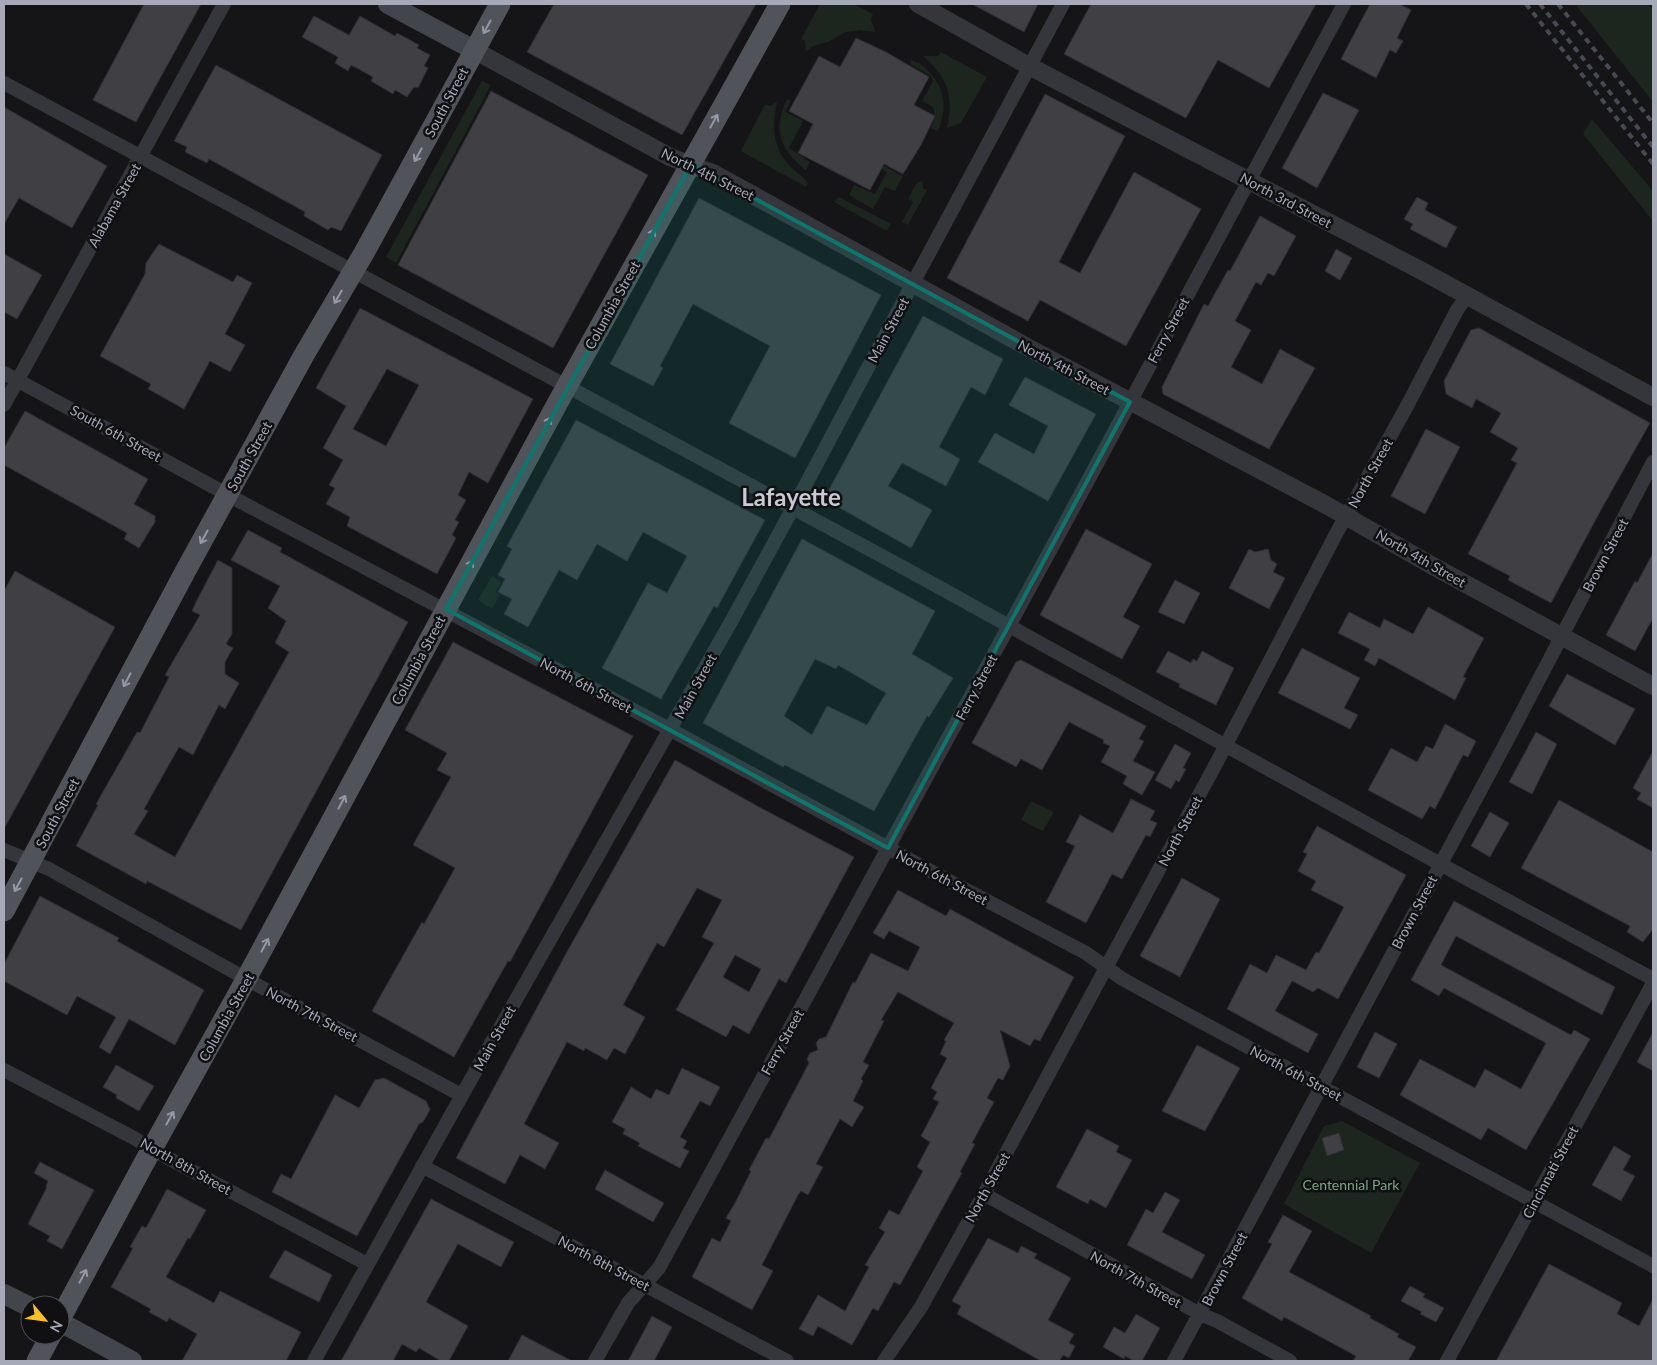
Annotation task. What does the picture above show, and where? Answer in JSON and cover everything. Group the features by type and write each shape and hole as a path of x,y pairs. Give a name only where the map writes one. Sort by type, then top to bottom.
{"main road":[{"path":"388,4 474,50"},
{"name":"South Street","path":"4,911 128,678 304,355 354,271 500,4"},
{"name":"Columbia Street","path":"70,1301 247,979 567,386 780,4"},
{"path":"4,1294 20,1302"},
{"path":"70,1327 132,1361"},
{"path":"37,1361 46,1345"}],"street":[{"name":"Alabama Street","path":"4,405 224,4"},
{"name":"North 3rd Street","path":"918,4 1029,66 1367,242 1653,397"},
{"name":"Main Street","path":"314,1361 461,1095 671,730 793,508 1063,4"},
{"name":"Ferry Street","path":"595,1361 628,1303 659,1268 1344,4"},
{"name":"North 4th Street","path":"474,50 670,157 724,179 1130,402 1346,516 1653,686"},
{"path":"4,83 1009,625 1225,746 1653,979"},
{"name":"North Street","path":"884,1361 921,1307 984,1194 1225,746 1346,516 1407,406 1457,310 1467,296"},
{"name":"South 6th Street","path":"4,373 228,494"},
{"name":"Brown Street","path":"1174,1361 1562,636 1653,462"},
{"name":"North 6th Street","path":"228,494 1086,953 1146,992 1653,1266"},
{"name":"North 7th Street","path":"4,850 49,869 461,1095"},
{"name":"Cincinnati Street","path":"1447,1361 1653,983"},
{"name":"North 8th Street","path":"4,1070 368,1264"},
{"name":"North 8th Street","path":"422,1166 786,1361"},
{"name":"North 7th Street","path":"984,1194 1200,1314 1217,1321 1290,1361"}],"highlighted area":[{"path":"691,164 1130,402 888,848 446,609"}],"green space":[{"path":"820,4 854,4 873,14 871,19 875,32 860,30 846,32 828,42 813,46 806,52 805,41 801,39"},
{"path":"1575,4 1648,4 1653,10 1653,102"},
{"path":"941,52 987,77 961,123 947,128 950,106 947,88 938,72 923,56 938,56"},
{"path":"911,60 918,62 933,76 942,92 943,111 938,131 931,128 935,116 933,107 922,101 933,81 931,76 910,64"},
{"path":"482,81 491,85 396,263 386,257"},
{"path":"787,99 791,101 785,112 803,121 789,148 810,162 806,171 790,155 781,139 780,121"},
{"path":"777,102 774,128 777,144 784,159 808,183 806,187 741,151 765,104 770,106"},
{"path":"1592,119 1653,191 1653,221 1583,134"},
{"path":"876,162 903,176 895,191 885,187 873,209 849,195 854,185 875,194 887,172 874,165"},
{"path":"922,181 923,188 927,190 908,225 902,222 913,202 908,199 916,184"},
{"path":"839,197 891,224 887,231 834,202"},
{"path":"492,576 501,582 496,592 500,595 492,609 478,600"},
{"path":"1031,801 1054,812 1043,831 1021,820"},
{"name":"Centennial Park","path":"1342,1121 1420,1163 1371,1253 1284,1204 1324,1126"}],"building":[{"path":"144,4 201,4 136,122 93,100"},
{"path":"554,4 756,4 682,135 527,52"},
{"path":"972,4 1038,4 1024,32"},
{"path":"1091,4 1316,4 1269,88 1218,60 1186,118 1064,54"},
{"path":"1370,4 1399,4 1411,10 1397,38 1403,41 1396,53 1390,50 1376,78 1341,59"},
{"path":"314,16 349,35 360,16 395,36 397,33 419,45 417,48 430,55 424,66 428,68 418,88 414,87 407,97 395,90 393,94 371,81 373,77 351,65 348,71 335,63 338,57 302,37"},
{"path":"856,38 886,52 929,77 914,105 935,116 921,145 903,174 884,164 870,190 798,153 813,124 789,111 819,56 840,67"},
{"path":"216,65 382,155 341,231 331,227 328,230 304,216 305,212 209,159 207,163 185,152 187,147 174,141"},
{"path":"491,91 648,175 553,348 398,265"},
{"path":"1323,93 1359,110 1317,188 1282,168"},
{"path":"1045,94 1125,136 1059,262 1080,273 1134,172 1201,209 1126,346 1040,300 1028,321 947,278"},
{"path":"4,107 107,166 72,228 19,198 4,224"},
{"path":"1417,197 1428,203 1425,210 1457,227 1446,248 1410,229 1413,224 1404,219"},
{"path":"699,198 881,295 795,458 729,423 770,346 693,304 660,366 663,368 653,386 610,364"},
{"path":"1260,216 1296,236 1274,276 1268,273 1261,285 1256,282 1235,321 1251,330 1231,367 1262,384 1280,349 1315,368 1269,449 1163,394 1162,387 1204,304 1208,306 1228,270 1230,271"},
{"path":"159,244 233,282 237,275 252,283 225,334 245,345 230,372 210,361 184,409 148,389 151,384 100,356 145,274 146,263"},
{"path":"1336,249 1352,258 1340,280 1325,271"},
{"path":"4,254 42,275 17,319 4,312"},
{"path":"360,308 533,399 488,483 469,472 458,495 466,500 455,520 459,522 452,535 456,538 437,574 347,526 350,517 326,504 335,488 329,485 343,460 323,448 346,406 316,388","holes":["387,369 419,385 386,446 353,429"]},
{"path":"923,316 1003,359 985,395 971,387 939,447 960,459 946,486 902,463 888,486 932,510 911,548 824,499"},
{"path":"1479,328 1650,423 1551,603 1508,580 1510,576 1468,554 1517,463 1511,460 1518,448 1490,432 1501,413 1476,399 1472,408 1446,394 1444,381 1471,330"},
{"path":"1025,377 1096,414 1048,501 978,462 995,433 1034,454 1048,426 1009,405"},
{"path":"25,411 148,479 134,504 155,516 155,522 139,548 124,539 127,533 4,465 4,448"},
{"path":"576,420 765,520 717,608 714,606 661,699 602,668 648,583 667,593 687,556 643,532 627,561 597,544 577,580 559,570 528,627 504,614 512,599 498,592 505,579 498,575 512,549 507,546"},
{"path":"1426,429 1460,447 1425,514 1391,496"},
{"path":"1086,529 1152,564 1123,617 1140,626 1122,659 1040,615"},
{"path":"248,530 282,548 280,552 408,622 241,930 147,881 146,884 76,846 98,805 96,804 137,732 140,733 169,677 165,675 200,615 192,611 218,560 232,568 232,634 226,644 233,648 225,662 225,674 239,683 225,709 219,705 193,755 179,747 144,809 148,811 134,834 175,857 289,652 275,643 286,621 268,608 280,586 231,560"},
{"path":"802,539 935,611 912,654 953,678 929,717 927,716 874,811 785,765 783,767 703,723","holes":["815,659 836,669 838,665 886,693 867,725 827,706 812,735 784,716"]},
{"path":"1249,549 1255,552 1268,549 1271,560 1277,564 1273,572 1285,578 1269,609 1229,588"},
{"path":"1653,553 1653,618 1635,651 1606,635 1635,581 1637,583"},
{"path":"15,571 115,627 4,829 4,591"},
{"path":"1175,580 1200,593 1184,624 1158,612"},
{"path":"1428,607 1484,638 1463,677 1466,678 1455,700 1379,658 1375,666 1364,660 1370,649 1338,633 1349,612 1380,628 1384,619 1413,634"},
{"path":"453,642 633,736 510,962 508,961 454,1057 372,1011 455,868 413,845 451,777 437,770 447,753 405,730"},
{"path":"1302,648 1360,678 1344,708 1358,715 1350,729 1278,693"},
{"path":"1168,651 1191,663 1193,659 1197,661 1202,651 1234,668 1216,705 1179,687 1180,684 1156,672"},
{"path":"1021,660 1146,726 1139,739 1144,741 1133,761 1155,772 1142,795 1123,784 1127,776 1101,762 1110,746 1103,743 1104,740 1069,722 1042,770 1021,759 1016,767 972,743 1016,662"},
{"path":"1567,674 1635,709 1615,745 1549,706"},
{"path":"1445,724 1476,741 1468,757 1463,755 1435,809 1430,806 1422,819 1368,790 1391,748 1417,762 1426,746 1433,749"},
{"path":"1536,732 1557,744 1532,794 1509,782"},
{"path":"1175,744 1191,753 1183,768 1186,769 1179,782 1176,780 1171,789 1155,780"},
{"path":"1653,751 1653,808 1637,799 1641,793 1633,788"},
{"path":"675,760 854,857 786,983 779,979 749,1034 733,1025 726,1037 676,1010 714,943 702,937 722,900 697,888 664,947 657,943 623,1005 645,1017 625,1054 614,1048 607,1060 585,1048 584,1051 567,1042 524,1124 559,1143 545,1169 520,1155 505,1184 456,1158 568,950","holes":["735,955 761,969 749,992 723,977"]},
{"path":"1131,799 1155,811 1150,820 1157,823 1150,837 1146,835 1122,879 1112,874 1086,923 1046,902 1075,846 1066,842 1080,815 1113,833"},
{"path":"1559,800 1653,852 1653,929 1643,942 1627,932 1630,926 1521,868"},
{"path":"1490,812 1509,823 1490,857 1471,846"},
{"path":"1317,826 1406,875 1338,999 1318,988 1313,992 1292,981 1275,1011 1318,1034 1308,1053 1227,1009 1250,964 1267,973 1276,955 1306,970 1316,952 1319,953 1344,907 1311,890 1316,881 1298,871 1307,854 1303,852"},
{"path":"1182,878 1220,899 1180,977 1140,956"},
{"path":"898,890 946,916 950,909 1074,977 1040,1041 1034,1039 1030,1046 1000,1030 1010,1066 1003,1080 998,1078 987,1098 994,1102 972,1143 975,1144 960,1172 962,1173 900,1285 894,1282 878,1311 873,1308 852,1345 818,1326 813,1336 799,1329 818,1295 845,1311 869,1267 865,1265 885,1232 879,1228 889,1210 899,1215 923,1171 917,1167 930,1142 921,1136 939,1102 933,1099 937,1092 931,1088 947,1058 940,1054 946,1041 944,1040 954,1023 898,992 881,1020 884,1021 863,1062 869,1065 861,1079 863,1081 853,1101 864,1107 852,1127 840,1119 816,1164 823,1167 808,1195 801,1191 798,1195 762,1265 773,1271 752,1310 692,1277 712,1238 720,1242 731,1221 726,1218 766,1138 769,1139 809,1063 807,1059 810,1053 818,1050 816,1043 819,1039 826,1037 853,982 855,983 871,953 908,971 920,947 889,931 884,939 873,933"},
{"path":"40,896 119,938 117,941 204,990 175,1045 129,1019 110,1054 99,1047 116,1017 77,996 67,1015 4,981 4,964"},
{"path":"1454,901 1615,987 1602,1015 1456,936 1441,965 1571,1035 1574,1030 1590,1039 1526,1150 1488,1128 1481,1140 1400,1095 1420,1059 1475,1088 1485,1069 1521,1089 1546,1043 1444,988 1439,996 1411,980"},
{"path":"1375,1032 1397,1044 1379,1078 1357,1067"},
{"path":"1653,1032 1653,1071 1637,1062"},
{"path":"1197,1045 1240,1068 1205,1131 1162,1111"},
{"path":"116,1065 154,1086 139,1111 116,1098 117,1095 103,1087"},
{"path":"682,1068 720,1087 710,1106 700,1101 680,1137 687,1141 683,1148 689,1151 680,1168 638,1146 640,1143 623,1134 625,1129 612,1122 631,1087 651,1099 656,1089 669,1095"},
{"path":"384,1078 426,1101 430,1110 423,1122 419,1124 357,1236 272,1192 281,1174 291,1179 335,1095 359,1108 375,1080"},
{"path":"1087,1129 1119,1146 1116,1152 1132,1160 1106,1208 1090,1199 1088,1204 1056,1187"},
{"path":"1339,1133 1344,1150 1327,1156 1322,1138"},
{"path":"1614,1146 1631,1156 1623,1170 1635,1176 1621,1201 1592,1185"},
{"path":"40,1162 94,1190 62,1249 47,1241 50,1236 28,1224 47,1187 48,1181 34,1173"},
{"path":"605,1170 664,1203 653,1222 595,1189"},
{"path":"167,1189 206,1210 166,1277 214,1303 220,1291 301,1332 286,1361 182,1361 197,1334 169,1318 167,1322 149,1312 151,1309 111,1287 133,1248 130,1247 142,1226 146,1228"},
{"path":"1165,1192 1180,1200 1162,1232 1205,1255 1192,1279 1127,1245 1146,1209 1153,1213"},
{"path":"431,1199 514,1242 501,1267 458,1244 426,1302 468,1326 449,1361 441,1361 419,1348 416,1352 402,1344 393,1361 341,1361"},
{"path":"1283,1215 1312,1231 1289,1272 1371,1316 1370,1318 1399,1334 1397,1337 1416,1347 1408,1361 1353,1361 1356,1356 1284,1317 1282,1321 1242,1298 1272,1244 1268,1242"},
{"path":"988,1238 1018,1253 1021,1246 1037,1254 1034,1258 1071,1278 1048,1320 1074,1334 1069,1343 1075,1346 1069,1358 1063,1355 1059,1361 1041,1361 957,1314 961,1306 952,1301"},
{"path":"285,1250 332,1275 319,1302 269,1277"},
{"path":"1549,1264 1622,1303 1617,1314 1639,1326 1653,1299 1653,1361 1496,1361"},
{"path":"1410,1286 1425,1294 1423,1297 1444,1308 1436,1322 1401,1301"},
{"path":"1136,1314 1160,1328 1142,1361 1134,1361 1125,1356 1124,1359 1103,1347 1114,1327 1125,1333"},
{"path":"652,1316 672,1327 654,1361 628,1361"},
{"path":"522,1335 572,1361 508,1361"}],"railway":[{"path":"1526,4 1653,164"},
{"path":"1540,4 1653,147"},
{"path":"1558,4 1653,123"}],"district":[{"name":"Lafayette","path":"791,496"}]}
